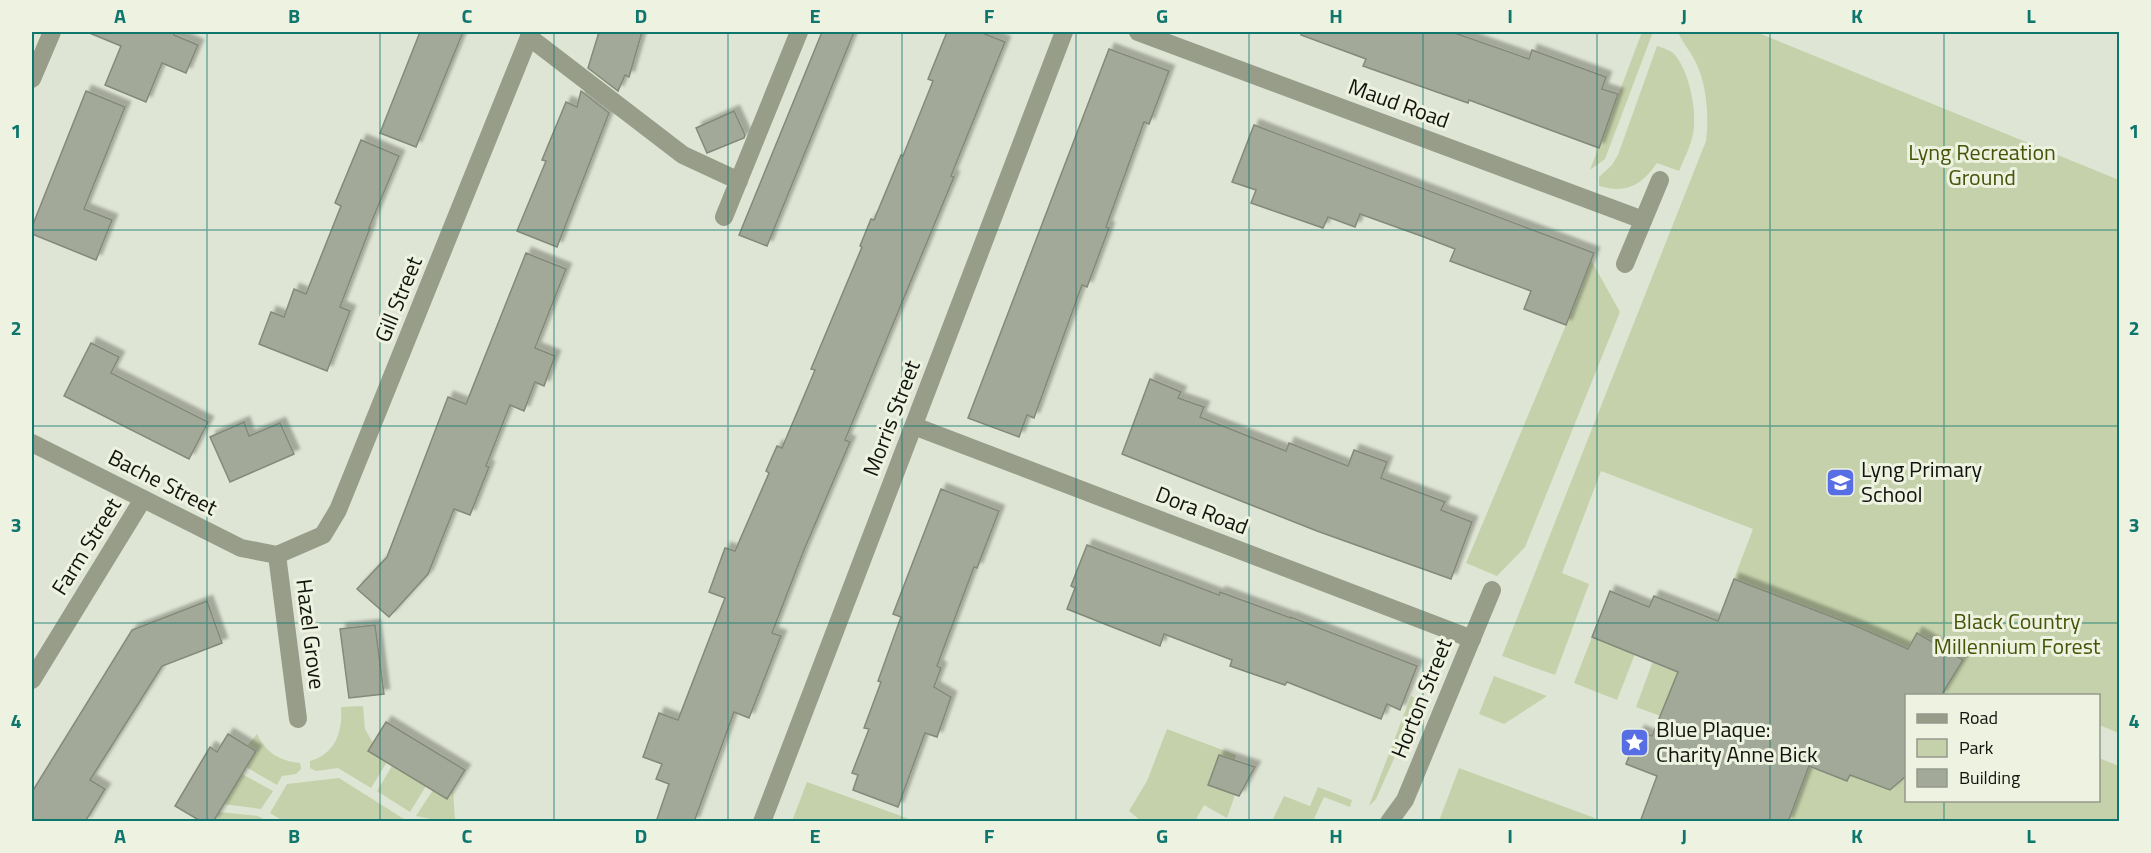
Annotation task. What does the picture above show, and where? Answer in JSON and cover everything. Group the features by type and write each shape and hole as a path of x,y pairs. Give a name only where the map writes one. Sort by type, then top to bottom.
{"street":[{"path":"32,79 52,32"},
{"path":"724,217 799,32"},
{"name":"Morris Street","path":"762,822 1064,32"},
{"name":"Maud Road","path":"1138,32 1643,220"},
{"path":"530,34 683,155 739,181"},
{"name":"Gill Street","path":"277,555 323,535 338,510 530,34"},
{"path":"1625,264 1660,180"},
{"name":"Dora Road","path":"914,426 1472,639"},
{"name":"Bache Street","path":"32,443 241,548 277,555"},
{"name":"Farm Street","path":"32,680 143,499"},
{"name":"Hazel Grove","path":"277,555 298,719"},
{"name":"Horton Street","path":"1389,822 1405,800 1492,590"}],"green space":[{"path":"1642,32 1653,32 1605,159 1590,170"},
{"name":"Lyng Primary School","path":"1678,32 1756,32 2119,180 2119,733 2100,725 2100,694 1910,694 1863,629 1734,579 1753,529 1601,471 1562,573 1589,584 1555,675 1502,656 1706,141 1705,93 1695,61","holes":["1918,633 1962,660 1911,644"]},
{"path":"1657,46 1674,54 1690,88 1694,108 1694,126 1686,155 1679,171 1657,163 1645,177 1632,186 1617,189 1599,186 1599,177 1612,165 1618,155"},
{"path":"1591,260 1620,312 1525,547 1497,576 1466,563"},
{"path":"1592,637 1635,654 1617,700 1574,683"},
{"path":"1653,661 1678,671 1662,711 1666,718 1636,707"},
{"path":"1494,676 1547,696 1504,724 1479,714"},
{"path":"1411,696 1420,700 1376,799 1369,806"},
{"path":"363,706 365,729 373,743 368,751 387,762 371,788 338,768 316,771 310,768 310,761 326,753 336,741 341,725 341,707"},
{"path":"1824,728 1837,733 1822,771 1848,781 1857,741 1905,760 1905,802 2100,802 2100,758 2119,766 2119,821 1788,822","holes":["1898,769 1900,782 1890,790 1877,785"]},
{"path":"1167,729 1236,755 1235,760 1219,755 1209,784 1235,795 1227,818 1204,805 1195,821 1141,821 1129,811 1147,781"},
{"path":"257,734 274,755 300,763 301,769 296,774 282,776 277,785 246,767 247,746"},
{"path":"392,766 426,786 410,812 377,791"},
{"path":"1459,768 1595,818 1594,821 1439,821"},
{"path":"242,774 273,791 261,809 223,804"},
{"path":"339,778 404,819 403,821 283,821 270,813 287,784"},
{"path":"807,782 915,821 792,821"},
{"path":"1318,787 1352,800 1350,807 1324,797 1313,821 1272,821 1284,796 1310,806"},
{"path":"433,790 447,799 453,790 455,821 440,821 416,816"},
{"path":"219,812 258,816 265,820 264,822 213,822"}],"building":[{"path":"87,32 175,32 174,35 198,45 186,73 162,63 146,102 105,85 121,46"},
{"path":"420,32 463,32 416,147 380,133"},
{"path":"599,32 642,32 629,77 625,75 618,91 588,68"},
{"path":"822,32 854,32 767,246 739,235"},
{"path":"947,32 980,32 1005,42 951,176 954,177 845,440 850,442 772,633 781,636 749,718 734,712 694,822 656,822 669,784 656,779 662,764 643,757 659,713 678,720 725,598 709,592 725,548 735,551 769,473 766,471 777,446 782,448 815,370 811,369 862,247 860,246 871,219 874,220 901,155 903,156 933,81 928,79"},
{"path":"1301,32 1452,32 1529,59 1532,50 1606,77 1602,89 1618,94 1599,148 1469,100 1468,103 1363,66 1366,59 1301,35"},
{"path":"1109,49 1169,71 1149,124 1144,122 1106,227 1109,228 1087,287 1082,285 1034,418 1027,415 1019,437 968,418"},
{"path":"86,91 125,107 84,209 112,220 96,260 32,234 32,227"},
{"path":"581,91 609,113 557,247 517,231 546,161 542,160 566,102 577,107"},
{"path":"734,111 745,135 744,138 707,153 696,128"},
{"path":"1254,125 1594,253 1566,325 1524,309 1531,291 1450,261 1455,249 1360,214 1355,227 1328,217 1323,228 1251,203 1256,190 1232,182"},
{"path":"361,140 399,156 340,307 350,311 327,371 259,344 271,312 284,317 294,289 306,294 341,206 335,203"},
{"path":"526,253 566,269 535,348 555,356 544,386 535,382 524,411 510,405 470,515 454,509 428,574 389,617 357,589 387,557 448,397 466,404"},
{"path":"91,343 119,357 111,373 208,422 189,459 64,396"},
{"path":"1150,379 1181,392 1178,398 1204,407 1200,417 1286,451 1289,443 1348,466 1354,450 1387,462 1381,478 1445,502 1441,510 1472,522 1451,579 1317,531 1122,454"},
{"path":"244,422 249,436 280,423 294,454 230,482 210,437"},
{"path":"941,489 999,511 977,568 974,567 937,666 941,668 934,687 951,697 937,737 925,733 898,807 853,790 858,775 852,773 869,729 864,728 901,617 893,614"},
{"path":"1087,545 1219,595 1220,592 1291,617 1417,666 1400,710 1387,704 1381,719 1287,682 1285,685 1230,666 1232,660 1164,634 1160,646 1067,609 1075,588 1071,586"},
{"path":"1734,579 1856,626 1908,649 1917,633 1963,660 1942,694 1905,694 1905,777 1890,790 1850,775 1847,781 1809,766 1788,822 1640,822 1657,776 1626,764 1639,731 1652,736 1678,672 1592,637 1610,591 1649,607 1654,596 1718,621"},
{"path":"207,601 222,643 162,666 90,780 105,789 85,822 32,822 32,792 132,630"},
{"path":"375,625 384,694 349,698 340,629"},
{"path":"386,722 465,770 447,799 368,751"},
{"path":"228,734 256,751 213,822 202,822 175,806 210,747 217,752"},
{"path":"1219,755 1255,767 1239,796 1208,785"}],"place":[{"name":"Lyng Primary School","path":"1840,482"},
{"name":"Blue Plaque: Charity Anne Bick","path":"1635,742"}],"park label":[{"name":"Lyng Recreation Ground","path":"1982,164"},
{"name":"Black Country Millennium Forest","path":"2017,634"}]}
